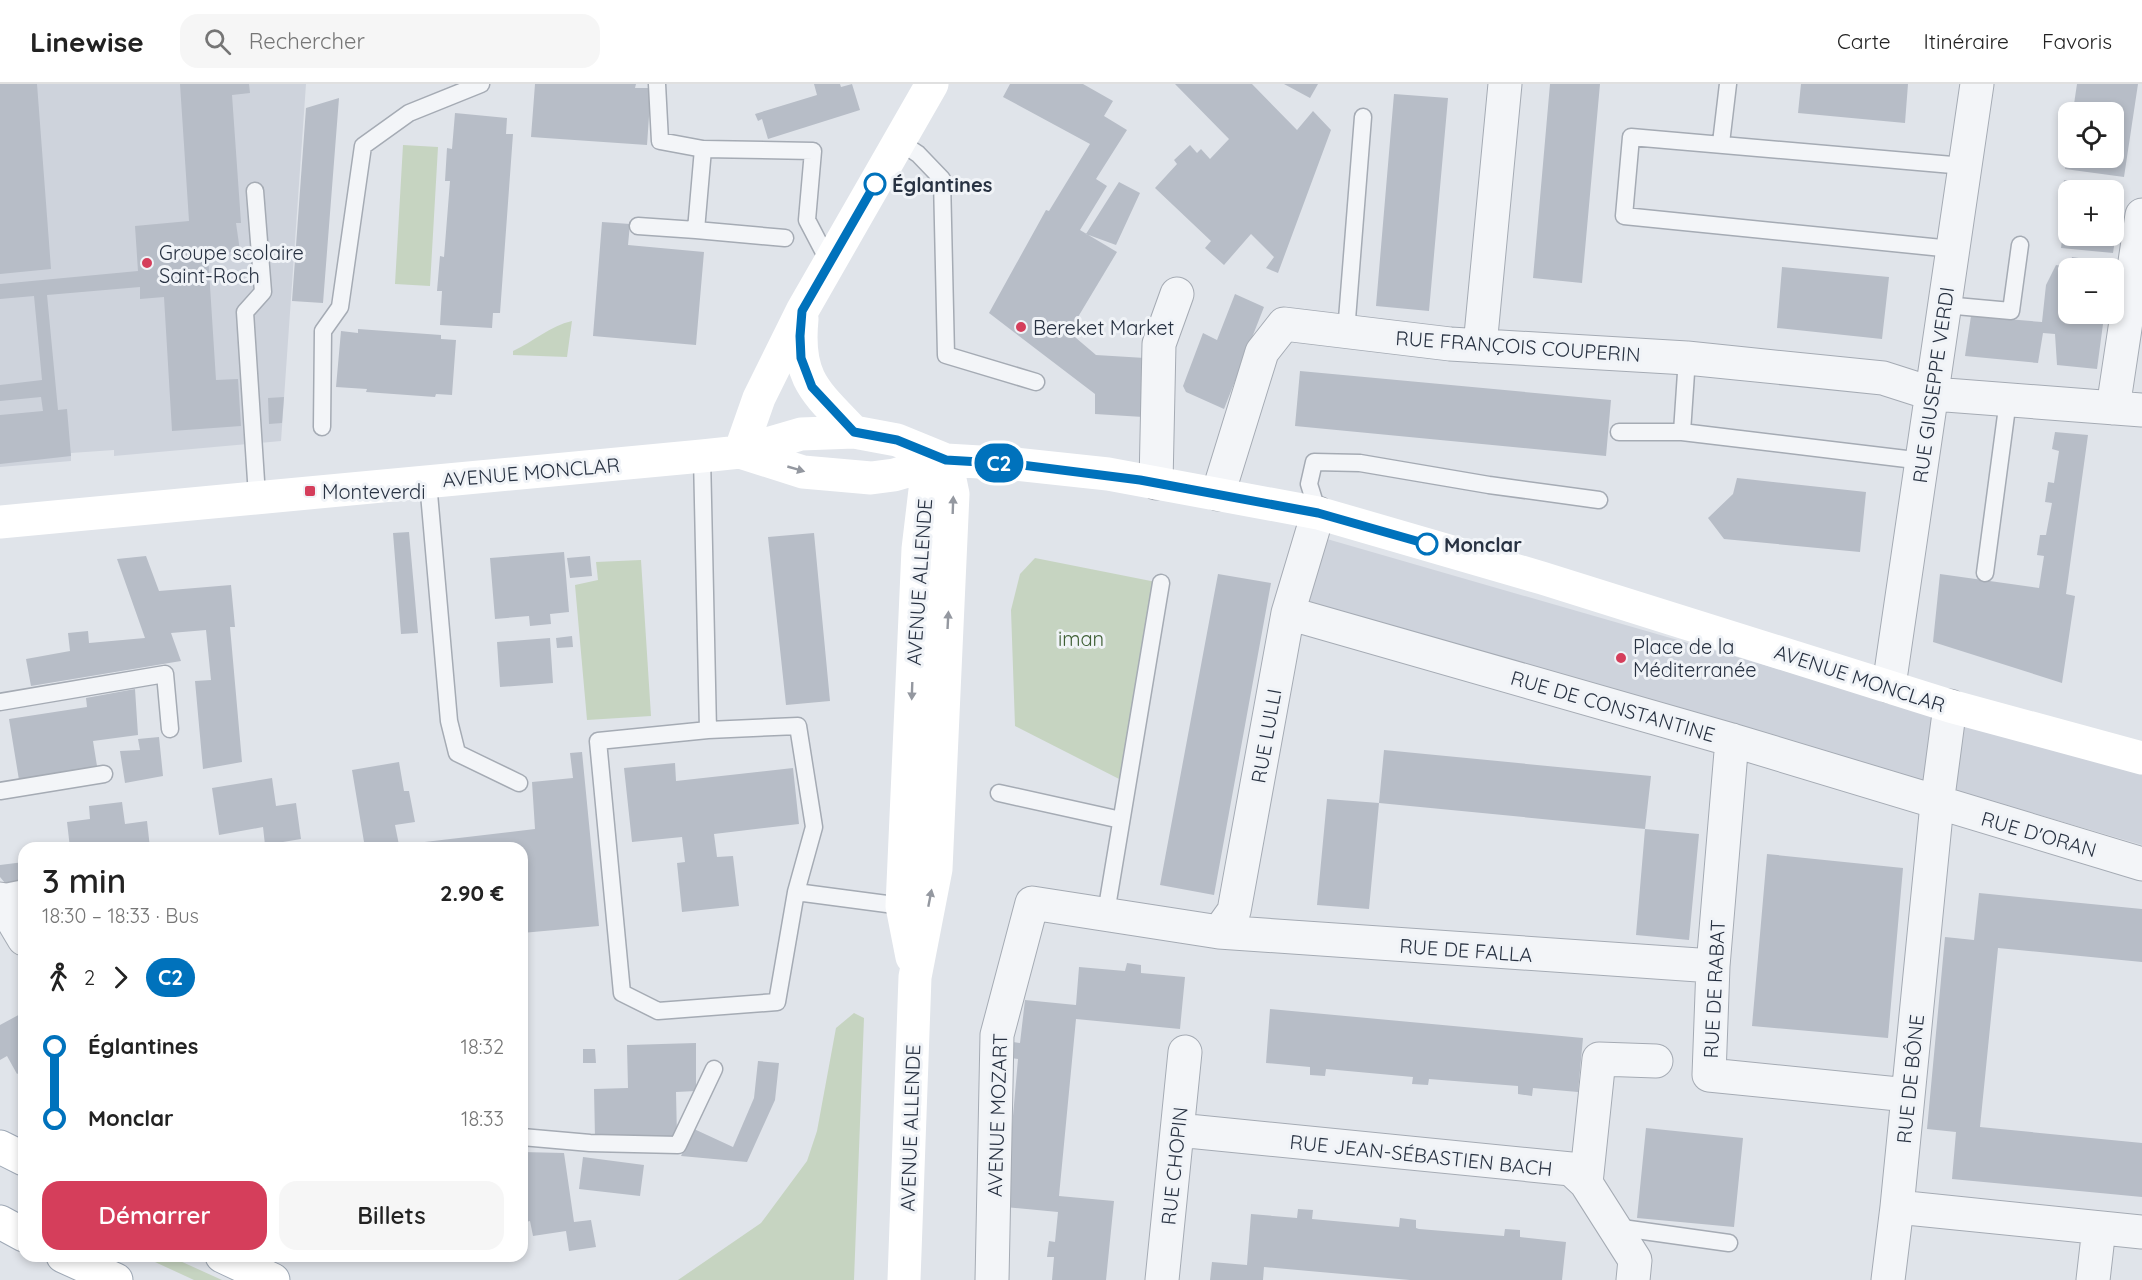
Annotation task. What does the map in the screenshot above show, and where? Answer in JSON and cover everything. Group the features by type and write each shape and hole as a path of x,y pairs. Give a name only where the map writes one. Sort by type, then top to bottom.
{"main road":[{"path":"740,452 759,398 802,311 932,84"},
{"path":"802,311 801,358 812,387 854,432"},
{"name":"AVENUE MONCLAR","path":"0,522 740,452 801,434 854,432 897,440 946,460 1014,464 1156,483 1318,513 1542,578 1950,706 2142,758"},
{"name":"AVENUE MONCLAR","path":"740,452 803,472 871,478 894,475 946,460"},
{"name":"AVENUE ALLENDE","path":"915,976 902,906 918,549 925,490 946,460"},
{"name":"AVENUE ALLENDE","path":"904,1280 915,976 936,869 953,494 946,460"},
{"path":"0,1147 18,1156"},
{"path":"0,1222 18,1232"},
{"path":"0,1240 18,1245"},
{"path":"73,1262 116,1280"},
{"path":"235,1262 273,1280"}],"street":[{"path":"1480,346 1504,84"},
{"name":"RUE GIUSEPPE VERDI","path":"1889,686 1977,84"},
{"path":"2128,409 2142,215"},
{"path":"1156,483 1159,344 1177,294"},
{"name":"RUE FRANÇOIS COUPERIN","path":"1218,494 1262,352 1284,324 1480,346 1687,358 1883,378 1933,394 2128,409"},
{"name":"RUE LULLI","path":"1206,929 1234,911 1288,613 1318,513"},
{"name":"RUE DE CONSTANTINE","path":"1288,613 1732,740 1937,804"},
{"name":"RUE DE BÔNE","path":"1888,1280 1937,804 1950,706"},
{"name":"RUE DE RABAT","path":"1732,740 1713,966 1709,1075 1908,1095"},
{"name":"RUE D'ORAN","path":"1937,804 2142,864"},
{"path":"0,899 18,928"},
{"name":"AVENUE MOZART","path":"992,1280 998,1035 1032,903 1206,929"},
{"name":"RUE DE FALLA","path":"1206,929 1713,966"},
{"name":"RUE CHOPIN","path":"1162,1280 1185,1052"},
{"path":"1633,1280 1635,1260 1586,1183 1599,1059 1656,1061"},
{"name":"RUE JEAN-SÉBASTIEN BACH","path":"1178,1130 1571,1169 1586,1183"},
{"path":"1897,1207 2142,1232"},
{"path":"2093,1280 2099,1228"}],"lane":[{"path":"322,427 323,331 340,307 363,146 409,113 481,84"},
{"path":"657,84 660,141 703,150 813,151 807,220 830,265"},
{"path":"1721,143 1728,84"},
{"path":"1346,332 1364,117"},
{"path":"1952,249 1624,216 1631,137 1721,143 1964,166"},
{"path":"900,142 918,154 942,179 946,355 1036,382"},
{"path":"696,230 703,150"},
{"path":"255,191 263,292 245,312 257,496"},
{"path":"638,226 785,238"},
{"path":"1945,305 2012,310 2020,245"},
{"path":"1682,432 1687,358"},
{"path":"1985,573 2008,400"},
{"path":"1619,432 1682,432 1923,461"},
{"path":"702,456 708,730"},
{"path":"1318,513 1309,484 1314,462 1360,462 1489,485 1599,500"},
{"path":"428,482 448,721 457,753 519,783"},
{"path":"1106,913 1161,583"},
{"path":"0,702 165,674 170,729"},
{"path":"798,726 814,827 796,892 777,1002 658,1011 622,993 598,741 708,730 798,726"},
{"path":"0,791 104,774"},
{"path":"999,793 1121,820"},
{"path":"0,892 18,889"},
{"path":"796,892 902,906"},
{"path":"528,1138 591,1143 678,1145 714,1069"},
{"path":"1614,1227 1729,1243"}],"shaded area":[{"name":"Groupe scolaire Saint-Roch","path":"0,84 306,84 281,441 114,456 114,450 71,453 71,461 0,467"},
{"name":"Place de la Méditerranée","path":"1327,539 2142,774 2142,845 1308,601"}],"green space":[{"path":"403,145 438,147 430,286 395,284"},
{"path":"572,321 567,357 513,355 513,351 556,327"},
{"name":"iman","path":"1035,558 1161,583 1127,783 1015,726 1011,610 1020,574"},
{"path":"641,560 651,716 587,720 575,585 598,580 596,562"},
{"path":"854,1013 864,1018 854,1280 678,1280 761,1223 807,1161 817,1131 836,1028"},
{"path":"155,1262 182,1262 222,1280 194,1280"}],"building":[{"path":"0,84 37,84 51,269 0,274"},
{"path":"180,84 249,84 250,93 232,95 241,223 236,223 240,251 208,255 216,380 238,379 241,426 172,431 164,297 140,299 140,287 47,295 58,410 67,409 71,456 0,464 0,415 43,411 41,397 0,401 0,385 42,380 34,296 0,299 0,284 138,271 135,226 189,221"},
{"path":"535,84 636,84 635,88 651,88 647,145 531,137"},
{"path":"814,84 840,84 841,87 852,84 860,110 768,139 762,119 758,121 755,114 817,95"},
{"path":"1010,84 1083,84 1113,101 1104,116 1127,130 1096,179 1107,186 1080,230 1117,252 1069,332 1096,355 1145,358 1143,417 1095,414 1095,394 989,313 1046,210 1049,211 1090,144 1003,97"},
{"path":"1175,84 1252,84 1297,130 1313,111 1331,130 1278,273 1266,268 1274,257 1251,234 1224,265 1205,248 1211,241 1155,188 1177,164 1174,160 1190,145 1197,153 1201,149 1210,159 1229,139"},
{"path":"1284,84 1318,84 1310,98"},
{"path":"1550,84 1600,84 1582,283 1533,278"},
{"path":"1801,84 1908,84 1905,123 1798,113"},
{"path":"2077,84 2138,84 2124,177 2065,169 2124,168 2124,102 2074,102"},
{"path":"1394,94 1448,98 1429,311 1376,306"},
{"path":"339,98 323,303 292,301 306,108"},
{"path":"455,113 507,118 506,134 513,134 500,313 493,313 492,328 440,325 442,291 437,291 440,256 444,257 450,181 445,181 447,148 452,149"},
{"path":"1119,182 1140,193 1116,245 1086,234"},
{"path":"602,222 630,224 628,245 704,252 696,345 593,336"},
{"path":"2061,246 2114,246 2113,253 2061,248"},
{"path":"2056,265 2058,265 2058,324 2103,324 2097,369 2057,365 2055,334 2043,333 2038,363 1965,356 1971,316 2042,322 2046,285"},
{"path":"1782,267 1889,277 1882,339 1777,328"},
{"path":"1235,294 1264,307 1224,409 1186,392 1183,386 1203,333 1217,340"},
{"path":"358,329 441,335 441,339 456,340 452,395 436,394 435,397 366,392 367,389 336,387 341,331 358,333"},
{"path":"1300,371 1611,400 1606,456 1295,426"},
{"path":"284,397 282,423 269,424 268,398"},
{"path":"2055,432 2088,435 2066,594 2075,596 2062,683 1933,642 1940,574 2039,588 2044,556 2037,555 2040,535 2046,535 2052,503 2045,502 2048,482 2054,483 2059,451 2052,449"},
{"path":"1737,478 1866,492 1860,552 1724,539 1708,518 1733,494"},
{"path":"409,532 418,633 401,634 393,533"},
{"path":"814,533 830,701 786,705 768,537"},
{"path":"564,552 569,612 550,614 551,624 530,626 529,616 495,619 490,558"},
{"path":"146,556 159,591 231,585 235,627 230,627 242,762 203,769 195,681 211,680 206,630 171,633 181,661 31,686 26,659 70,651 68,633 88,631 89,643 145,638 117,559"},
{"path":"590,556 592,576 570,578 567,558"},
{"path":"1218,574 1271,583 1214,895 1160,885"},
{"path":"572,636 573,647 557,648 556,638"},
{"path":"550,638 553,683 500,687 497,642"},
{"path":"135,689 138,735 93,741 97,766 19,780 9,719 87,707 86,698"},
{"path":"159,737 163,776 125,783 120,751 140,750 138,739"},
{"path":"1384,750 1651,776 1645,829 1379,803"},
{"path":"582,752 599,926 528,932 528,842 424,842 535,829 532,782 573,778 570,753"},
{"path":"399,762 404,791 409,791 415,822 395,825 398,842 364,842 352,770"},
{"path":"675,763 676,781 793,768 799,824 714,834 717,857 733,856 739,906 682,912 677,863 685,862 682,837 632,842 624,768"},
{"path":"272,778 276,806 296,803 301,839 265,842 263,827 219,835 212,788"},
{"path":"1327,799 1379,803 1369,909 1317,905"},
{"path":"122,802 125,824 147,821 149,842 69,842 67,822 90,819 89,806"},
{"path":"1645,829 1699,834 1689,940 1636,935"},
{"path":"1767,854 1903,868 1888,1038 1752,1026"},
{"path":"18,863 18,881 5,883 0,877 0,865"},
{"path":"1979,893 2142,909 2142,962 1998,948 1980,1127 2142,1143 2142,1197 1952,1179 1956,1132 1927,1129 1945,937 1974,940"},
{"path":"1127,963 1141,965 1141,973 1185,977 1180,1029 1076,1019 1059,1196 1114,1201 1106,1280 1052,1280 1054,1257 1047,1257 1049,1241 1055,1242 1058,1212 1005,1207 1018,1059 1011,1058 1013,1042 1020,1043 1025,1000 1076,1005 1079,967 1125,971"},
{"path":"1270,1009 1583,1038 1578,1092 1533,1088 1532,1096 1518,1094 1518,1086 1429,1079 1428,1085 1412,1084 1413,1077 1326,1069 1325,1076 1310,1075 1310,1067 1266,1063"},
{"path":"18,1015 17,1074 7,1056 0,1060 0,1025"},
{"path":"696,1043 696,1091 676,1092 677,1138 595,1138 594,1089 628,1088 627,1045"},
{"path":"583,1049 595,1049 596,1063 583,1063"},
{"path":"758,1061 779,1063 775,1100 747,1162 681,1156 694,1129 733,1147 754,1098"},
{"path":"1646,1128 1743,1138 1734,1227 1637,1218"},
{"path":"528,1152 564,1153 574,1222 591,1220 596,1247 569,1251 566,1231 533,1236 530,1221 528,1222"},
{"path":"583,1157 644,1165 640,1196 579,1189"},
{"path":"1298,1209 1313,1210 1312,1219 1399,1227 1400,1218 1416,1220 1416,1228 1419,1229 1504,1236 1505,1229 1520,1230 1520,1237 1566,1242 1562,1280 1410,1280 1264,1267 1263,1280 1210,1280 1212,1262 1247,1265 1251,1214 1297,1218"}],"bus line":[{"name":"C2","path":"875,184 802,311 801,358 812,387 854,432 897,440 946,460 1014,464 1108,474 1318,513 1427,544"}],"place":[{"name":"Églantines","path":"875,184"},
{"name":"Groupe scolaire Saint-Roch","path":"147,263"},
{"name":"Bereket Market","path":"1021,327"},
{"name":"Monteverdi","path":"310,491"},
{"name":"Monclar","path":"1427,544"},
{"name":"Place de la Méditerranée","path":"1621,658"}]}
